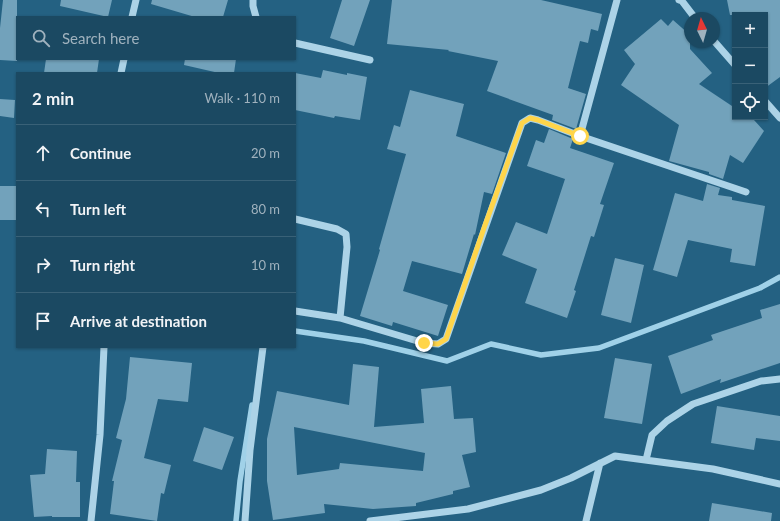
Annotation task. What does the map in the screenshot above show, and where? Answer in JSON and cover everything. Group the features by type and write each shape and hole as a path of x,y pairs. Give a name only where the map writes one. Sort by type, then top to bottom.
{"street":[{"path":"132,16 136,0"},
{"path":"254,0 253,6 256,16"},
{"path":"580,136 617,0"},
{"path":"679,0 682,1 690,12"},
{"path":"296,43 370,60"},
{"path":"720,48 732,62"},
{"path":"121,72 124,60"},
{"path":"768,104 780,118"},
{"path":"296,311 340,318 424,343 438,344 446,339 522,123 530,118 746,192"},
{"path":"296,219 337,229 346,234 347,246 340,318"},
{"path":"91,521 100,435 104,348"},
{"path":"245,521 250,450 263,348"},
{"path":"646,460 652,435 667,421 693,404 762,381 780,379"},
{"path":"370,521 468,509 541,490 572,478 615,456 713,469 780,484"},
{"path":"586,521 600,463"}],"building":[{"path":"3,0 17,0 17,61 0,60 0,28"},
{"path":"61,0 112,0 108,16 60,6"},
{"path":"152,0 228,0 223,16 192,16 151,4"},
{"path":"342,0 370,0 354,46 330,38"},
{"path":"392,0 541,0 602,14 598,31 591,29 588,43 580,41 568,88 586,94 576,129 552,120 553,115 487,91 498,61 448,51 449,50 387,44"},
{"path":"727,0 780,0 780,77 768,86 768,12 732,12 732,15 730,15"},
{"path":"661,19 668,26 673,20 684,30 684,48 690,48 712,73 699,84 732,106 732,120 754,120 764,131 743,163 730,155 723,179 709,174 709,172 669,161 679,125 621,85 635,64 624,50"},
{"path":"46,60 99,60 97,72 44,72"},
{"path":"185,60 236,60 234,72 215,72 184,65"},
{"path":"323,70 367,77 360,120 335,116 334,118 296,110 296,73 321,78"},
{"path":"410,90 464,104 456,136 506,153 492,194 484,192 475,235 474,234 462,274 412,261 403,291 448,305 438,336 393,322 392,326 360,316 380,250 379,249 406,154 387,149 394,125 400,127"},
{"path":"0,99 15,100 14,118 0,116"},
{"path":"549,129 573,139 570,148 614,163 600,204 604,205 594,237 591,236 567,318 525,303 537,269 502,255 516,222 547,234 565,179 527,166 536,140 544,143"},
{"path":"707,184 720,188 718,195 732,197 732,200 765,206 755,266 730,262 732,249 688,240 677,277 653,270 675,193 703,201"},
{"path":"0,186 16,186 16,220 0,220"},
{"path":"615,258 644,265 631,323 601,315"},
{"path":"780,304 780,363 720,383 721,379 681,394 668,356 713,340 711,335 762,318 760,310"},
{"path":"130,357 192,363 188,402 158,399 144,458 171,465 164,494 161,493 157,521 110,514 114,481 112,481 122,440 116,438 126,399"},
{"path":"615,358 652,364 642,424 604,418"},
{"path":"353,364 379,367 374,427 424,423 421,389 451,386 454,419 473,418 476,452 462,455 470,487 453,491 453,494 416,503 416,506 373,509 324,504 325,513 273,520 267,481 267,439 277,391 349,405","holes":["294,427 425,453 423,471 340,463 339,469 297,475"]},
{"path":"717,406 780,416 780,441 756,438 754,450 711,443"},
{"path":"204,427 234,437 222,470 193,461"},
{"path":"47,449 77,451 76,482 80,482 80,517 34,517 30,475 45,474"},
{"path":"712,503 772,513 771,521 709,521"}],"waterway":[{"path":"296,331 364,341 447,361 491,344 541,355 599,348 760,288 780,277"},
{"path":"236,521 240,481 252,405"}],"route":[{"path":"424,343 438,344 446,339 522,123 530,118 580,136"}]}
